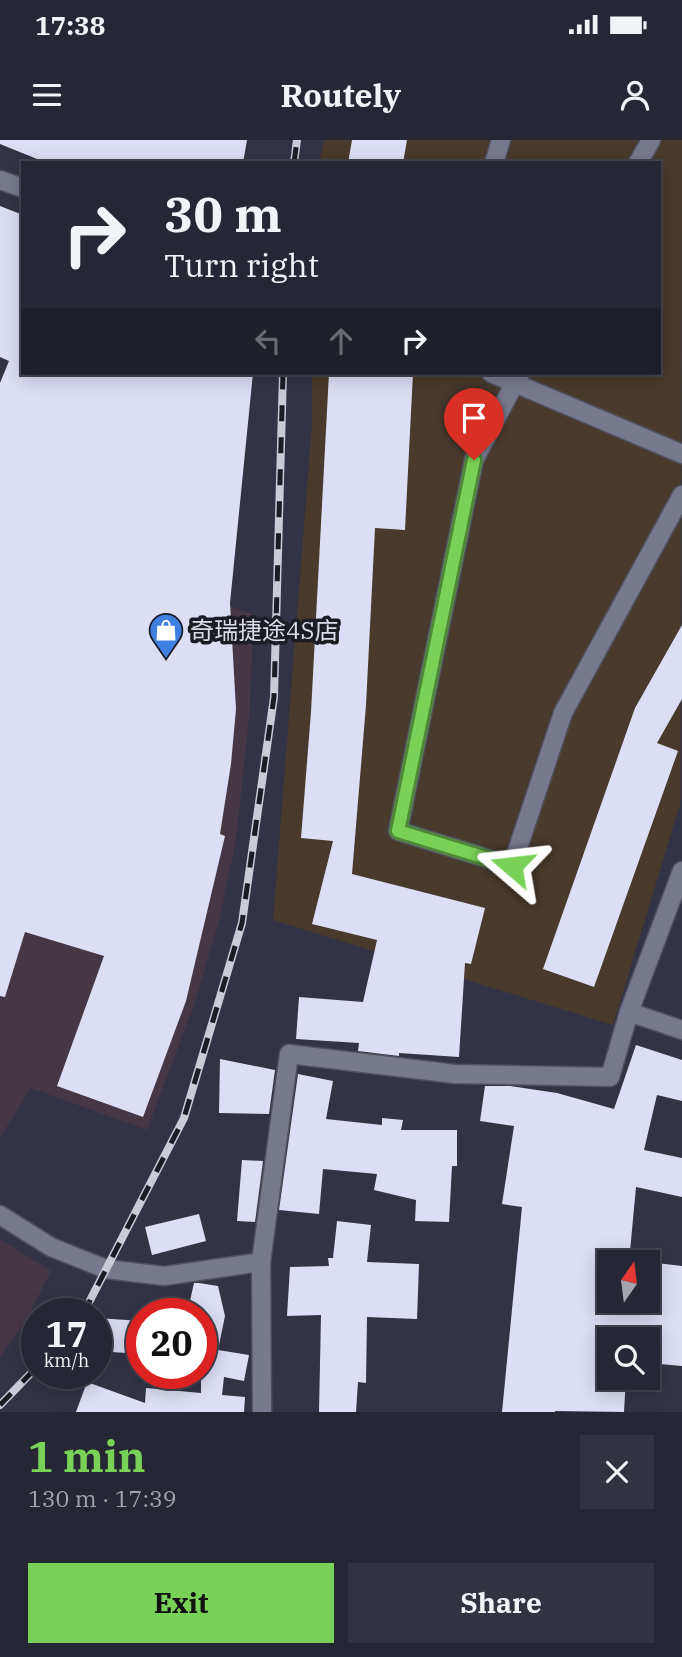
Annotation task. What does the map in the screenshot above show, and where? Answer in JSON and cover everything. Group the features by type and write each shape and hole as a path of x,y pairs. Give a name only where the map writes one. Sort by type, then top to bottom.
{"street":[{"path":"495,161 501,140"},
{"path":"639,161 651,140"},
{"path":"0,180 21,187"},
{"path":"682,454 517,378 474,460 398,831 512,866 563,713 682,495"},
{"path":"262,1412 261,1262 289,1054 455,1074 610,1077 629,1012 682,871"},
{"path":"629,1012 682,1030"},
{"path":"0,1215 51,1247 106,1269 163,1276 261,1262"}],"shaded area":[{"path":"324,140 682,140 681,801 613,1025 273,920 312,424 312,375 661,375 661,161 319,161"},
{"path":"0,522 254,615 249,718 236,840 219,920 194,1005 147,1130 31,1088 0,1137"},
{"path":"0,1239 51,1271 38,1298 21,1298 21,1328 0,1357"}],"building":[{"path":"0,140 247,140 243,161 42,161 0,144"},
{"path":"352,140 407,140 403,161 348,161"},
{"path":"0,206 21,214 21,375 253,375 230,603 236,709 220,834 225,836 186,1001 143,1117 57,1086 104,956 25,932 5,997 0,996 0,383 9,361 0,357"},
{"path":"329,375 413,375 405,530 375,528 366,705 352,874 485,908 471,964 465,963 459,1057 399,1053 399,1056 358,1051 359,1043 296,1039 299,997 363,1002 377,940 312,924 333,841 301,838 311,712"},
{"path":"682,625 682,699 657,743 678,751 594,987 543,969 635,708"},
{"path":"636,1045 682,1060 682,1101 657,1095 644,1150 682,1158 682,1197 636,1187 630,1250 597,1250 597,1313 660,1313 660,1263 682,1266 682,1366 660,1364 660,1327 597,1327 597,1390 625,1390 624,1412 502,1412 522,1207 502,1204 514,1126 480,1121 485,1086 510,1086 557,1093 614,1109"},
{"path":"220,1059 275,1070 269,1114 219,1113"},
{"path":"298,1074 333,1081 326,1119 382,1125 382,1118 403,1120 401,1130 457,1130 457,1166 452,1166 449,1222 415,1221 416,1200 374,1190 377,1174 323,1169 319,1214 279,1210"},
{"path":"242,1160 263,1161 255,1222 237,1221"},
{"path":"199,1214 206,1241 152,1255 145,1227"},
{"path":"337,1221 371,1225 367,1262 419,1264 417,1319 367,1317 366,1383 358,1382 356,1412 319,1412 321,1315 287,1316 290,1267 329,1266 328,1258 333,1258"},
{"path":"194,1283 218,1286 225,1316 218,1350 249,1355 244,1381 224,1377 222,1395 245,1397 244,1412 76,1412 84,1389 106,1389 145,1403 146,1389 201,1393 201,1389 217,1389 217,1298 191,1298"},
{"path":"112,1319 126,1320 126,1353 112,1352"}],"railway":[{"path":"294,161 297,140"},
{"path":"91,1298 184,1118 242,923 274,697 283,375"},
{"path":"0,1405 21,1383"}],"place":[{"name":"奇瑞捷途4S店","path":"166,660"}],"route":[{"path":"474,460 398,831 512,866"}]}
